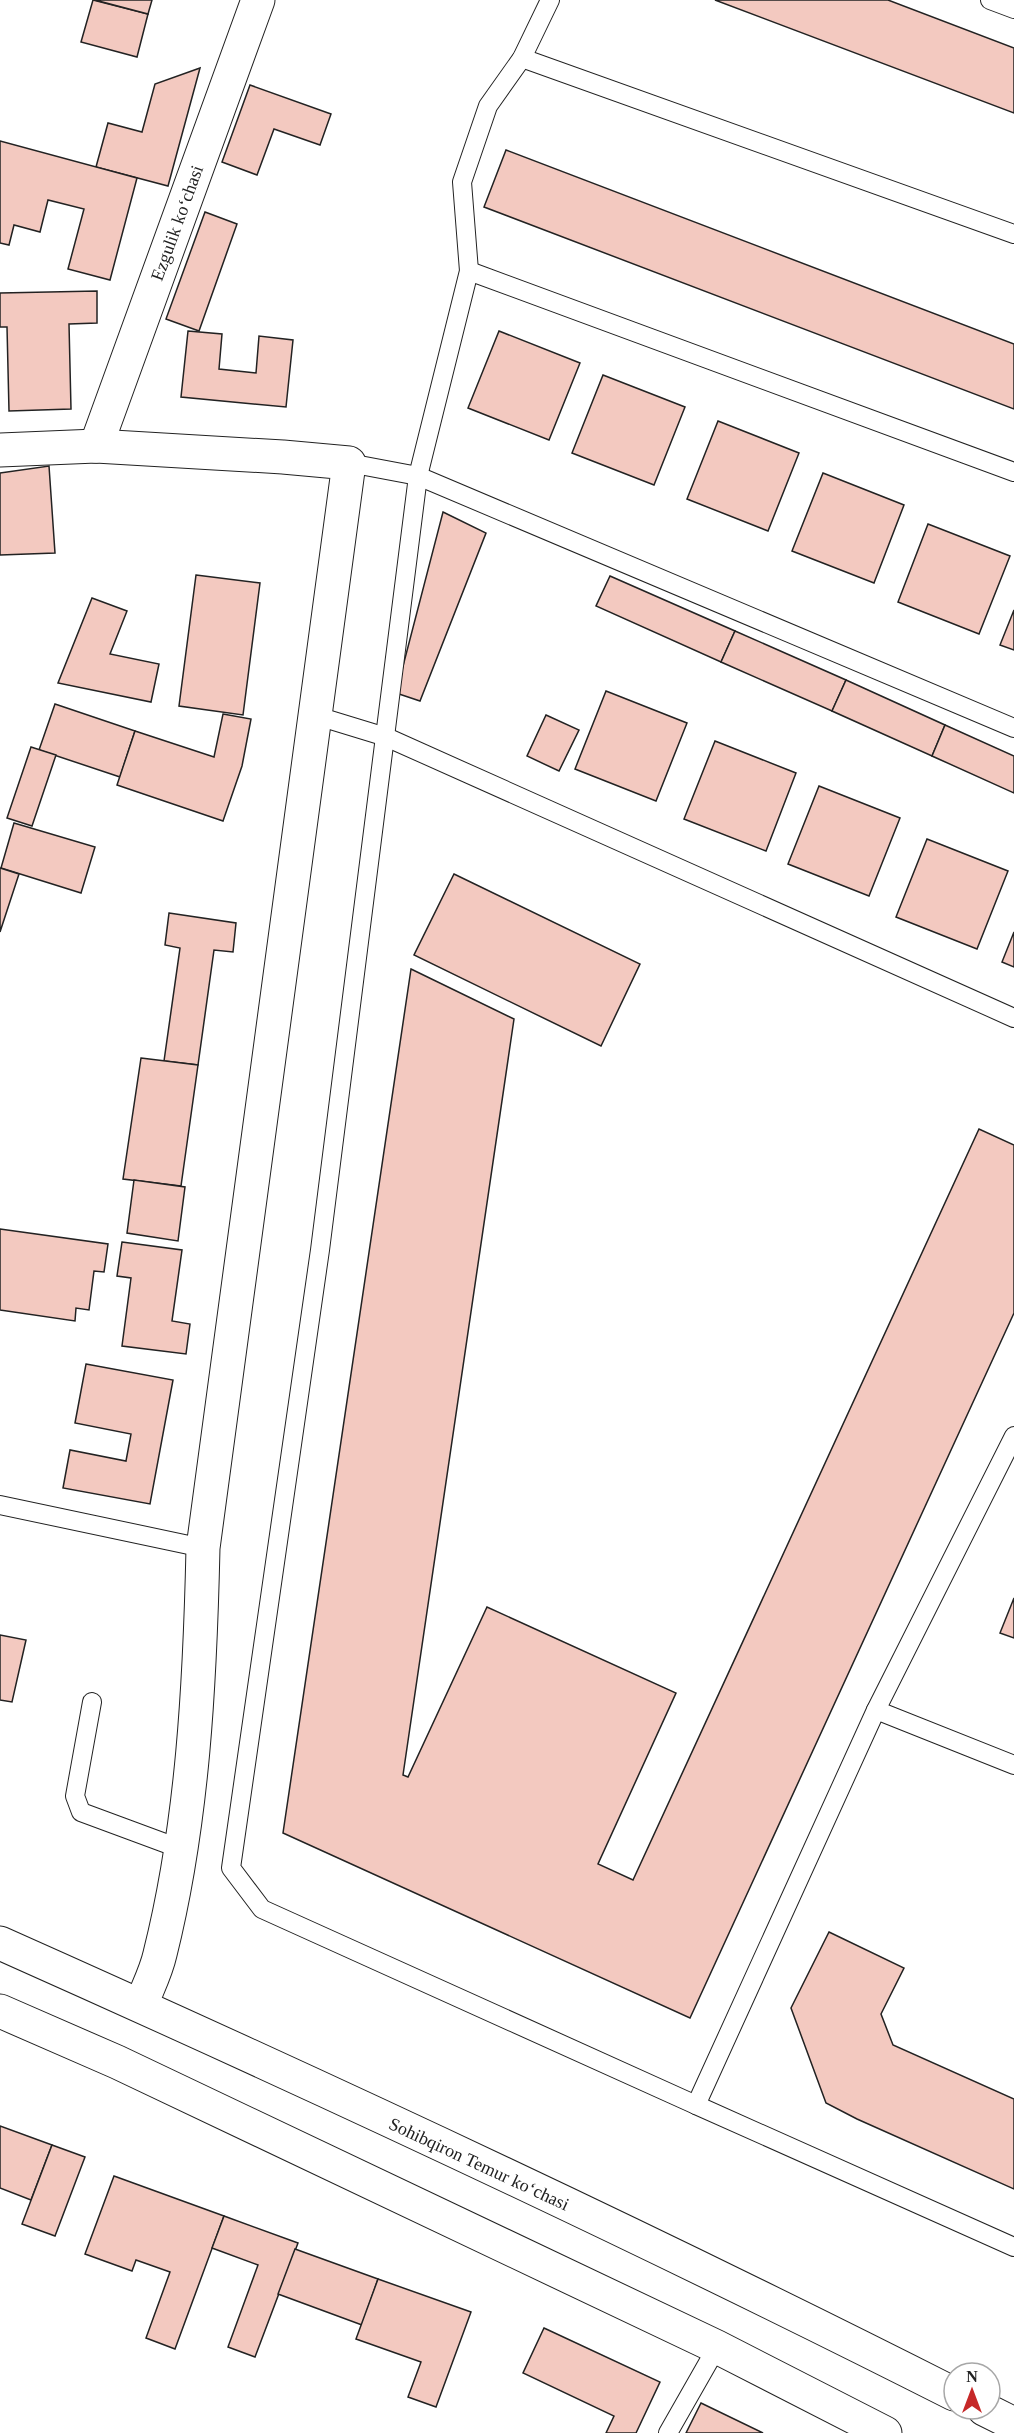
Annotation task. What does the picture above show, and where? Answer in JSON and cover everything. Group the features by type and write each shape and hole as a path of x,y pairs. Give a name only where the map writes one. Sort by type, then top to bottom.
{"street":[{"name":"Ezgulik koʻchasi","path":"96,446 258,0"},
{"path":"0,450 96,446 349,463 203,1548 198,1691 181,1849 160,1956 141,2006"},
{"name":"Sohibqiron Temur koʻchasi","path":"0,1943 141,2006 746,2289 942,2388"},
{"path":"0,2011 117,2062 717,2347 885,2433"}],"lane":[{"path":"550,0 522,58 488,106 462,182 469,271 418,476 320,1250 231,1868 262,1909 1014,2247"},
{"path":"990,0 1014,9"},
{"path":"522,58 1014,234"},
{"path":"469,271 1014,472"},
{"path":"349,463 418,476 1014,728"},
{"path":"314,715 386,737 1014,1018"},
{"path":"696,2104 876,1710 1014,1436"},
{"path":"0,1505 203,1548"},
{"path":"92,1702 75,1796 81,1812 181,1849"},
{"path":"876,1710 1014,1765"},
{"path":"668,2433 717,2347"}],"building":[{"path":"93,0 148,14 137,57 81,42"},
{"path":"95,0 152,0 148,14"},
{"path":"715,0 888,0 1014,48 1014,113"},
{"path":"200,68 168,186 96,167 108,123 142,132 155,84"},
{"path":"250,85 331,114 320,145 274,129 257,175 222,162"},
{"path":"0,141 137,178 110,280 68,269 84,209 48,200 40,232 14,225 9,245 0,243"},
{"path":"506,150 1014,344 1014,409 484,207"},
{"path":"205,212 237,224 199,331 166,319"},
{"path":"97,291 97,323 69,324 71,409 9,411 7,327 0,327 0,293"},
{"path":"188,331 222,334 219,369 256,373 259,336 293,340 286,407 181,397"},
{"path":"499,331 580,363 549,440 468,408"},
{"path":"603,375 685,407 654,485 572,453"},
{"path":"718,421 799,453 768,531 687,499"},
{"path":"49,466 55,553 0,555 0,473"},
{"path":"823,473 904,505 874,583 792,551"},
{"path":"443,512 486,533 420,701 396,693"},
{"path":"928,524 1010,556 979,634 898,602"},
{"path":"196,575 260,583 243,715 179,706"},
{"path":"610,576 735,631 721,662 596,606"},
{"path":"92,598 127,611 110,654 159,664 151,702 58,683"},
{"path":"1014,610 1014,650 1000,645"},
{"path":"735,631 846,680 832,711 721,662"},
{"path":"846,680 945,725 932,756 832,711"},
{"path":"606,691 687,723 656,801 575,769"},
{"path":"55,704 135,731 120,777 39,750"},
{"path":"223,714 251,719 242,766 223,821 117,785 135,731 214,757"},
{"path":"546,715 579,730 559,771 527,756"},
{"path":"945,725 1014,756 1014,793 932,756"},
{"path":"715,741 796,773 766,851 684,819"},
{"path":"31,747 56,755 32,826 7,818"},
{"path":"819,786 900,818 869,896 788,864"},
{"path":"14,823 95,847 81,893 1,868"},
{"path":"927,839 1008,871 977,949 896,917"},
{"path":"0,868 19,874 0,932"},
{"path":"454,874 640,964 601,1046 414,955"},
{"path":"169,913 236,923 233,952 214,950 198,1065 164,1061 180,948 165,945"},
{"path":"1014,932 1014,967 1002,962"},
{"path":"411,969 514,1019 403,1775 408,1777 487,1607 676,1693 598,1864 633,1880 979,1129 1014,1145 1014,1313 690,2018 283,1833"},
{"path":"141,1058 198,1065 181,1186 123,1179"},
{"path":"134,1180 185,1187 178,1241 127,1233"},
{"path":"0,1229 108,1244 104,1272 94,1271 89,1310 76,1308 75,1321 0,1310"},
{"path":"122,1242 182,1250 172,1321 190,1324 186,1354 122,1346 131,1278 117,1276"},
{"path":"86,1364 173,1380 150,1504 63,1488 70,1450 126,1461 131,1434 75,1423"},
{"path":"1014,1598 1014,1638 1000,1633"},
{"path":"0,1635 26,1640 12,1702 0,1700"},
{"path":"829,1932 904,1968 881,2014 893,2045 1014,2099 1014,2189 826,2103 791,2008"},
{"path":"0,2126 52,2145 31,2200 0,2188"},
{"path":"52,2145 85,2157 55,2236 22,2224"},
{"path":"114,2176 224,2216 175,2349 146,2338 170,2272 136,2260 132,2271 85,2254"},
{"path":"224,2216 298,2243 255,2357 228,2347 258,2265 212,2248"},
{"path":"295,2249 378,2279 362,2325 278,2294"},
{"path":"378,2279 471,2312 436,2407 408,2397 421,2362 356,2339"},
{"path":"544,2328 660,2382 636,2433 606,2433 614,2416 523,2373"},
{"path":"701,2403 763,2433 686,2433"}]}
